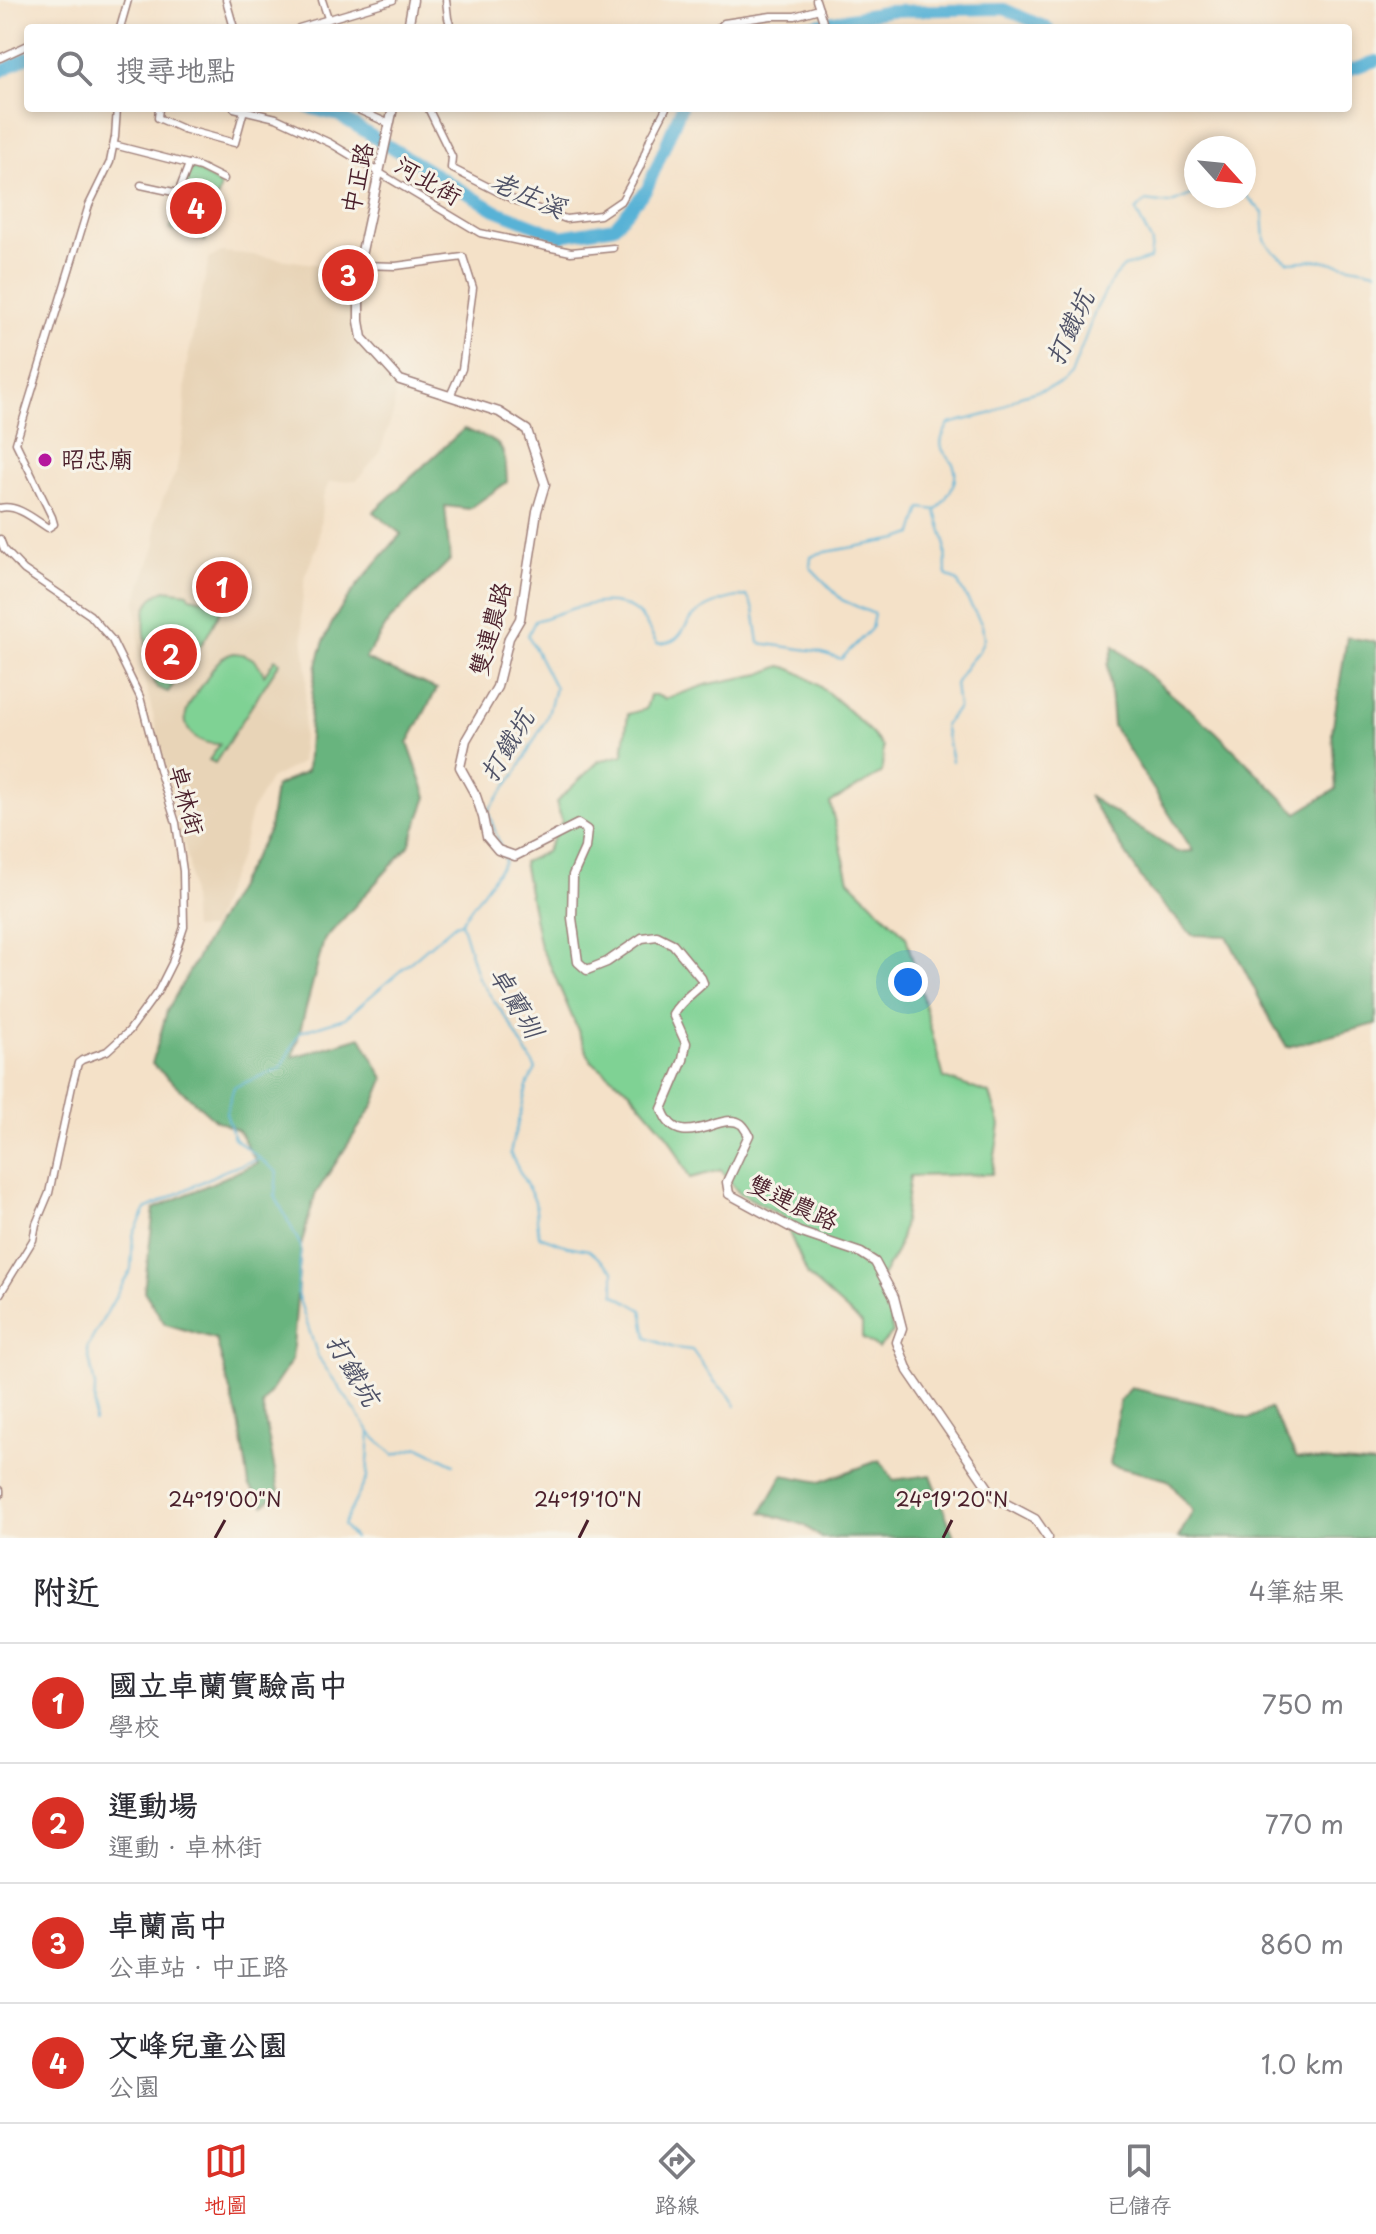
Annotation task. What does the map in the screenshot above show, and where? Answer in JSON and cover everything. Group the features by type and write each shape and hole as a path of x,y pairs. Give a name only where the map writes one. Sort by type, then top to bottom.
{"street":[{"path":"121,24 128,0"},
{"path":"226,0 233,24"},
{"path":"322,0 328,18"},
{"path":"311,24 393,0"},
{"path":"409,24 413,0"},
{"path":"446,0 450,24"},
{"path":"816,0 824,24"},
{"path":"723,24 771,16 795,16 819,9"},
{"path":"0,58 24,47"},
{"path":"0,508 14,508 48,528 54,524 16,443 89,205 110,162 117,112"},
{"path":"159,112 158,118 183,129 235,143 243,112"},
{"name":"河北街","path":"252,112 276,118 330,143 480,233 571,252 613,248"},
{"path":"361,112 389,127"},
{"name":"中正路","path":"392,112 359,265 362,338 400,380 450,396"},
{"path":"430,112 452,157 451,168 514,200 566,219 600,215 622,200 664,112"},
{"path":"114,145 200,167 224,179"},
{"path":"141,185 178,193 189,164"},
{"path":"359,265 396,266 463,257 473,288 462,369 450,396"},
{"name":"雙連農路","path":"450,396 499,412 527,430 545,484 537,511 520,619 509,638 497,687 466,740 460,767 476,796 487,837 498,850 515,856 578,824 587,830 585,848 573,875 572,918 578,962 587,970 607,962 642,938 657,936 673,944 703,983 681,1000 673,1014 686,1043 683,1060 662,1109 665,1119 673,1127 690,1131 734,1121 742,1124 749,1135 727,1182 729,1194 799,1232 861,1253 875,1262 894,1297 902,1328 897,1342 908,1371 995,1498 1035,1519 1048,1538"},
{"name":"卓林街","path":"0,539 4,549 24,570 90,615 112,640 140,697 176,823 183,871 184,927 172,963 158,991 129,1031 107,1051 78,1063 49,1193 33,1240 0,1294"}],"shaded area":[{"path":"221,252 355,270 353,334 395,385 394,411 379,454 357,480 329,482 323,497 318,545 305,575 301,615 307,672 301,763 270,779 251,812 242,852 211,929 193,929 189,864 140,661 136,600 156,544 155,522 176,472 184,430 186,368 209,259"}],"green space":[{"path":"192,167 221,186 205,241 170,230"},
{"path":"464,429 499,445 505,458 507,482 469,509 445,506 450,560 389,621 365,659 437,689 408,743 427,797 409,846 324,940 293,1057 361,1037 384,1079 374,1104 315,1195 301,1246 292,1360 262,1405 279,1491 264,1505 249,1485 240,1427 216,1339 165,1324 144,1291 154,1209 257,1163 238,1130 215,1120 152,1064 167,1011 269,830 275,787 307,771 313,691 323,644 347,599 401,534 373,512"},
{"path":"165,590 188,593 190,597 221,610 168,692 154,683 144,629 146,608 155,596"},
{"path":"1347,637 1376,642 1376,1024 1287,1047 1227,936 1192,935 1150,891 1088,796 1177,852 1193,851 1113,726 1108,665 1114,646 1215,731 1297,813 1336,789 1332,732"},
{"path":"234,653 253,659 264,675 275,659 280,662 215,763 209,760 220,744 193,736 186,725 187,710 216,665"},
{"path":"781,666 821,687 883,747 882,773 830,803 849,880 906,936 944,1078 990,1094 1000,1125 992,1174 910,1176 897,1250 881,1278 893,1333 878,1348 862,1338 862,1324 808,1276 782,1216 738,1192 721,1170 690,1178 668,1136 630,1091 591,1061 540,947 523,862 546,852 562,821 556,802 599,761 623,755 628,714 646,709 650,695 665,699"},
{"path":"1131,1388 1204,1404 1249,1419 1270,1408 1297,1458 1376,1465 1376,1538 1178,1538 1193,1511 1168,1480 1110,1465 1120,1400"},
{"path":"880,1460 893,1480 931,1475 954,1537 821,1538 804,1525 762,1512 783,1475 820,1482"}],"waterway":[{"name":"老庄溪","path":"818,24 889,11 1004,9 1039,24"},
{"name":"老庄溪","path":"0,72 24,59"},
{"name":"老庄溪","path":"1352,69 1376,61"},
{"name":"老庄溪","path":"324,112 339,116 495,210 561,236 614,227 647,189 679,112"},
{"name":"打鐵坑","path":"501,848 488,811 517,772 547,717 555,688 528,635 535,621 593,604 622,605 645,622 657,644 676,639 694,616 705,608 747,596 754,609 759,643 816,651 841,659 871,629 874,614 842,600 810,567 811,557 913,534 921,508 937,510 954,482 953,464 941,445 949,424 993,413 1020,396 1062,384 1071,376 1096,309 1112,280 1124,267 1150,259 1152,243 1136,211 1146,201 1169,204 1184,198"},
{"name":"打鐵坑","path":"1256,206 1263,213 1265,240 1273,251 1289,262 1319,260 1376,271"},
{"path":"936,512 945,541 946,575 957,581 982,625 984,638 979,651 955,684 958,708 944,725 952,761"},
{"name":"打鐵坑","path":"354,1538 343,1525 367,1478 370,1432 318,1357 297,1293 301,1246 275,1196 277,1172 234,1138 226,1113 234,1087 281,1068 300,1032 345,1018 461,922 505,861 503,854"},
{"name":"卓蘭圳","path":"461,922 478,978 509,1022 536,1069 528,1083 510,1153 535,1201 539,1236 589,1250 614,1271 614,1294 642,1310 647,1338 674,1348 692,1350 736,1406"},
{"path":"94,1421 95,1386 87,1348 131,1269 133,1235 146,1209 226,1170 258,1159"},
{"path":"370,1433 394,1455 419,1447 454,1464"}],"place":[{"name":"文峰兒童公園","path":"196,208"},
{"name":"卓蘭高中","path":"348,275"},
{"name":"昭忠廟","path":"45,460"},
{"name":"國立卓蘭實驗高中","path":"222,587"},
{"name":"運動場","path":"171,654"}]}
